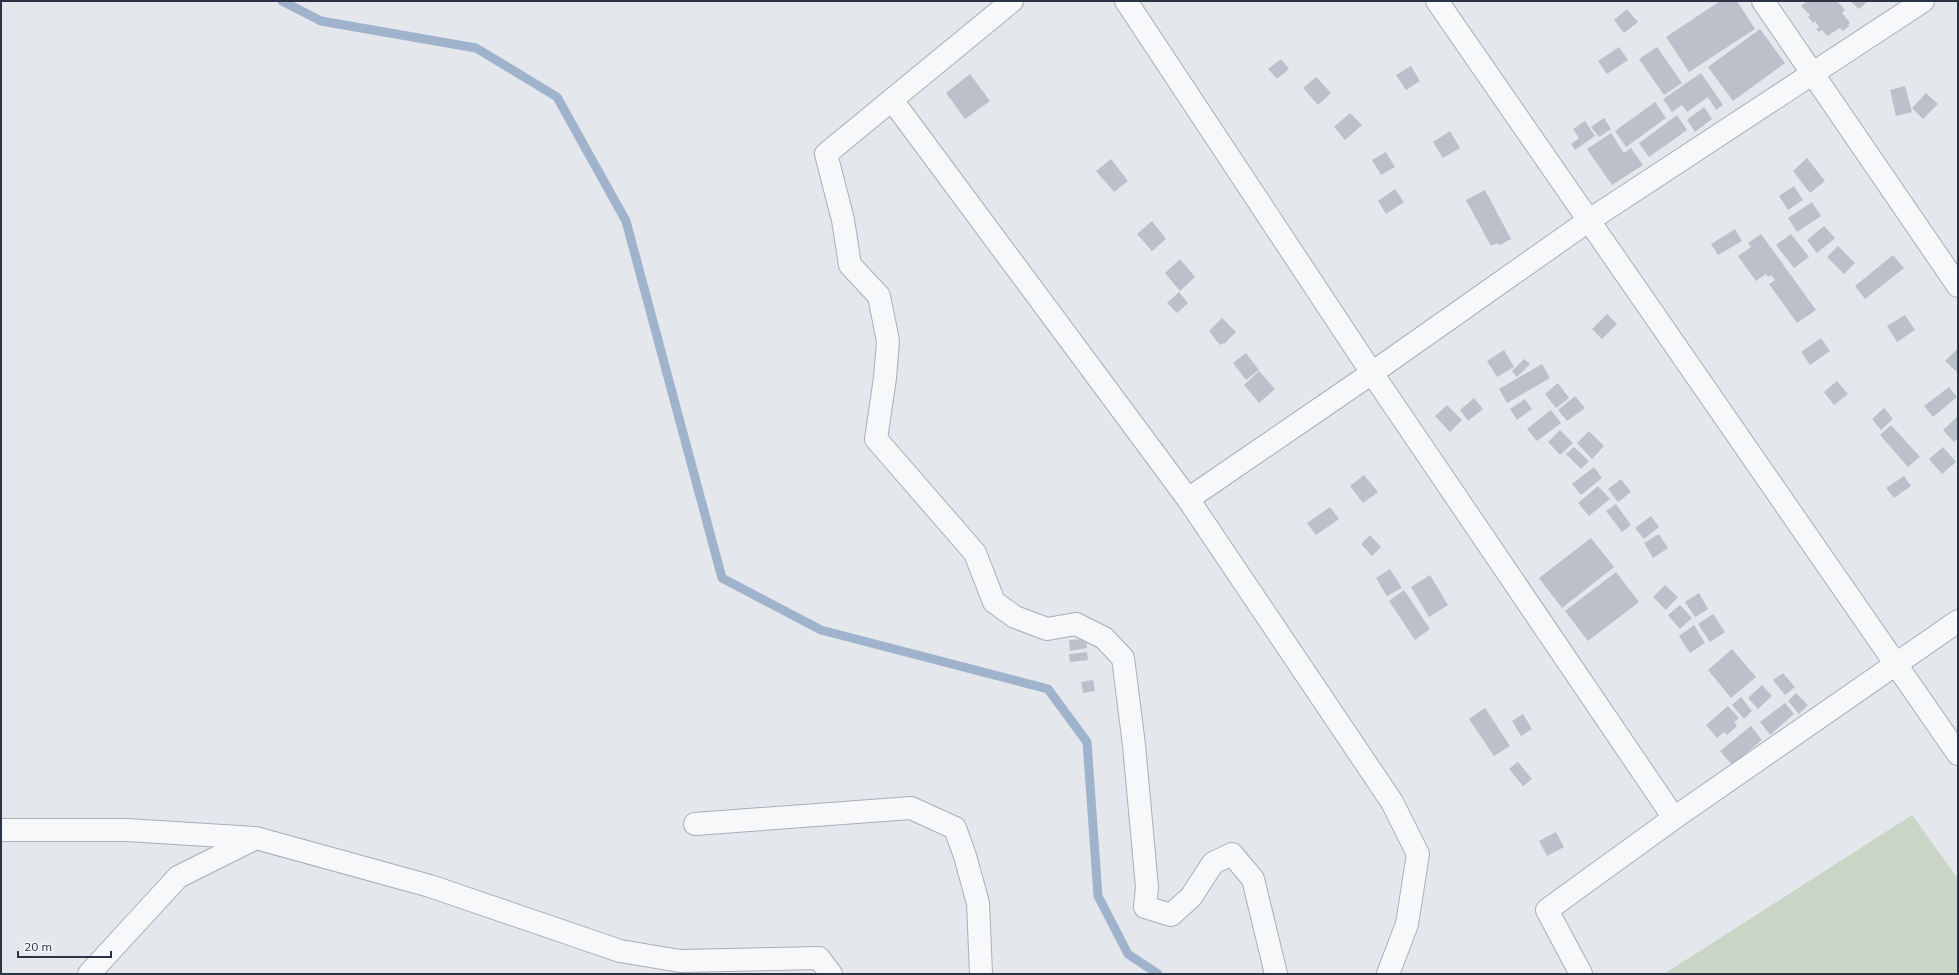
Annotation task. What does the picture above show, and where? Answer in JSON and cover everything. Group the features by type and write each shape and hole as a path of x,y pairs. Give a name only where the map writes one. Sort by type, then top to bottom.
{"street":[{"path":"1012,1 826,154 843,220 850,264 879,296 888,341 885,378 876,439 975,553 994,602 1015,617 1047,629 1076,624 1104,638 1123,658 1134,745 1146,888 1145,907 1171,915 1191,897 1213,863 1232,854 1253,879 1276,974"},
{"path":"1126,1 1372,373 1674,818"},
{"path":"1437,1 1958,754"},
{"path":"1763,1 1958,286"},
{"path":"1188,499 1372,373 1588,221 1923,1"},
{"path":"892,100 1188,499 1392,802 1418,854 1407,924 1388,974"},
{"path":"1581,974 1547,910 1674,818 1958,621"},
{"path":"695,824 911,808 955,828 965,856 978,903 981,974"},
{"path":"1,830 127,830 256,838 430,886 620,951 680,962 819,958 832,974"},
{"path":"89,974 178,877 256,838"}],"green space":[{"path":"1912,815 1958,879 1958,974 1664,974"}],"building":[{"path":"1720,1 1737,1 1755,29 1689,72 1666,37"},
{"path":"1807,1 1837,1 1845,10 1842,13 1850,23 1848,24 1849,26 1843,31 1840,28 1827,36 1822,30 1819,32 1816,29 1819,27 1815,21 1813,23 1808,17 1810,15 1801,6"},
{"path":"1850,1 1868,1 1859,9"},
{"path":"1627,9 1638,22 1624,33 1614,20"},
{"path":"1760,29 1785,63 1733,101 1708,67"},
{"path":"1619,47 1628,60 1607,74 1598,61"},
{"path":"1657,47 1682,83 1664,95 1639,59"},
{"path":"1281,59 1289,69 1277,79 1268,69"},
{"path":"1411,66 1420,81 1406,90 1396,75"},
{"path":"1701,73 1723,105 1716,110 1708,97 1687,112 1682,105 1672,112 1663,99"},
{"path":"970,74 990,101 965,119 946,93"},
{"path":"1316,77 1331,93 1318,105 1303,88"},
{"path":"1905,86 1912,112 1896,116 1890,90"},
{"path":"1926,93 1938,104 1923,119 1912,108"},
{"path":"1655,102 1666,118 1626,147 1615,131"},
{"path":"1704,107 1712,119 1695,132 1687,120"},
{"path":"1350,113 1362,125 1345,140 1334,127"},
{"path":"1677,115 1687,130 1649,157 1639,143"},
{"path":"1604,118 1611,129 1599,137 1591,127"},
{"path":"1585,121 1595,136 1575,150 1571,144 1579,138 1573,129"},
{"path":"1450,131 1460,148 1443,158 1433,142"},
{"path":"1611,133 1624,153 1631,148 1643,165 1612,185 1587,149"},
{"path":"1386,152 1395,167 1381,175 1372,160"},
{"path":"1807,158 1825,181 1810,193 1793,171"},
{"path":"1111,159 1128,181 1114,192 1096,171"},
{"path":"1794,186 1803,200 1788,210 1779,196"},
{"path":"1395,189 1404,202 1386,214 1378,201"},
{"path":"1485,190 1511,239 1500,245 1498,243 1491,246 1466,200"},
{"path":"1812,202 1821,216 1797,232 1788,218"},
{"path":"1152,221 1166,239 1152,251 1137,234"},
{"path":"1824,226 1835,238 1817,253 1807,240"},
{"path":"1735,229 1742,241 1718,255 1711,244"},
{"path":"1761,234 1816,310 1797,323 1769,284 1775,280 1771,275 1768,277 1766,274 1756,281 1738,256 1751,247 1748,243"},
{"path":"1791,234 1809,257 1794,268 1776,245"},
{"path":"1838,246 1855,263 1844,274 1827,257"},
{"path":"1893,255 1904,268 1865,299 1855,286"},
{"path":"1180,259 1195,277 1180,291 1165,273"},
{"path":"1179,292 1188,303 1177,313 1167,303"},
{"path":"1607,314 1617,324 1602,339 1592,329"},
{"path":"1905,315 1915,330 1897,342 1887,326"},
{"path":"1222,318 1236,332 1224,344 1223,343 1220,345 1209,331"},
{"path":"1821,338 1830,351 1810,365 1801,352"},
{"path":"1958,348 1958,373 1945,361"},
{"path":"1504,350 1514,367 1497,377 1487,361"},
{"path":"1246,353 1259,370 1246,380 1233,363"},
{"path":"1524,359 1530,364 1517,377 1512,371"},
{"path":"1542,364 1550,378 1507,403 1499,389"},
{"path":"1259,371 1275,389 1259,403 1244,385"},
{"path":"1837,381 1848,394 1834,405 1824,392"},
{"path":"1558,383 1569,398 1556,408 1545,394"},
{"path":"1949,387 1957,397 1933,417 1924,406"},
{"path":"1575,396 1585,408 1567,421 1558,410"},
{"path":"1474,398 1483,409 1468,421 1460,410"},
{"path":"1525,399 1532,409 1517,420 1510,409"},
{"path":"1447,405 1462,420 1450,432 1435,416"},
{"path":"1884,408 1893,419 1881,430 1872,419"},
{"path":"1551,410 1561,423 1537,441 1527,429"},
{"path":"1958,416 1958,439 1954,442 1943,430"},
{"path":"1891,425 1920,457 1908,467 1880,435"},
{"path":"1560,430 1573,443 1560,455 1548,442"},
{"path":"1589,431 1604,446 1592,459 1577,443"},
{"path":"1574,447 1589,461 1581,469 1566,454"},
{"path":"1943,447 1956,462 1942,474 1929,459"},
{"path":"1594,467 1602,478 1581,495 1572,484"},
{"path":"1364,475 1378,492 1363,503 1350,486"},
{"path":"1904,476 1911,486 1894,498 1886,488"},
{"path":"1621,479 1631,492 1618,502 1608,489"},
{"path":"1598,486 1610,499 1589,516 1578,503"},
{"path":"1616,504 1631,525 1622,532 1606,511"},
{"path":"1330,507 1339,519 1316,535 1307,523"},
{"path":"1651,516 1659,527 1644,539 1635,528"},
{"path":"1659,534 1668,548 1653,558 1644,543"},
{"path":"1370,535 1381,547 1372,556 1361,544"},
{"path":"1591,538 1614,567 1562,608 1539,578"},
{"path":"1390,569 1402,588 1387,596 1376,578"},
{"path":"1616,572 1639,602 1588,641 1565,611"},
{"path":"1430,575 1448,605 1429,617 1411,587"},
{"path":"1665,585 1678,597 1666,610 1653,597"},
{"path":"1404,590 1430,629 1415,640 1389,601"},
{"path":"1699,593 1708,609 1695,617 1685,602"},
{"path":"1680,605 1692,618 1680,629 1668,615"},
{"path":"1713,614 1725,632 1710,642 1698,624"},
{"path":"1694,625 1705,643 1690,653 1679,636"},
{"path":"1086,639 1087,648 1070,651 1069,640"},
{"path":"1732,649 1756,677 1731,698 1708,670"},
{"path":"1087,652 1088,660 1070,662 1069,654"},
{"path":"1783,673 1795,687 1785,695 1773,680"},
{"path":"1093,680 1095,691 1083,693 1081,682"},
{"path":"1762,685 1772,696 1758,709 1748,698"},
{"path":"1796,693 1808,705 1799,714 1788,701"},
{"path":"1741,697 1752,711 1744,719 1732,705"},
{"path":"1785,703 1794,714 1770,735 1760,722"},
{"path":"1728,706 1739,718 1734,722 1737,726 1727,735 1724,732 1717,738 1706,725"},
{"path":"1485,708 1510,746 1494,756 1469,719"},
{"path":"1523,714 1532,729 1521,736 1512,721"},
{"path":"1751,726 1762,740 1732,765 1720,751"},
{"path":"1518,762 1532,779 1523,786 1509,769"},
{"path":"1556,832 1564,847 1547,856 1539,841"}],"waterway":[{"path":"282,1 321,21 476,48 557,97 626,221 722,578 821,630 1048,689 1087,742 1098,896 1128,954 1158,974"}]}
